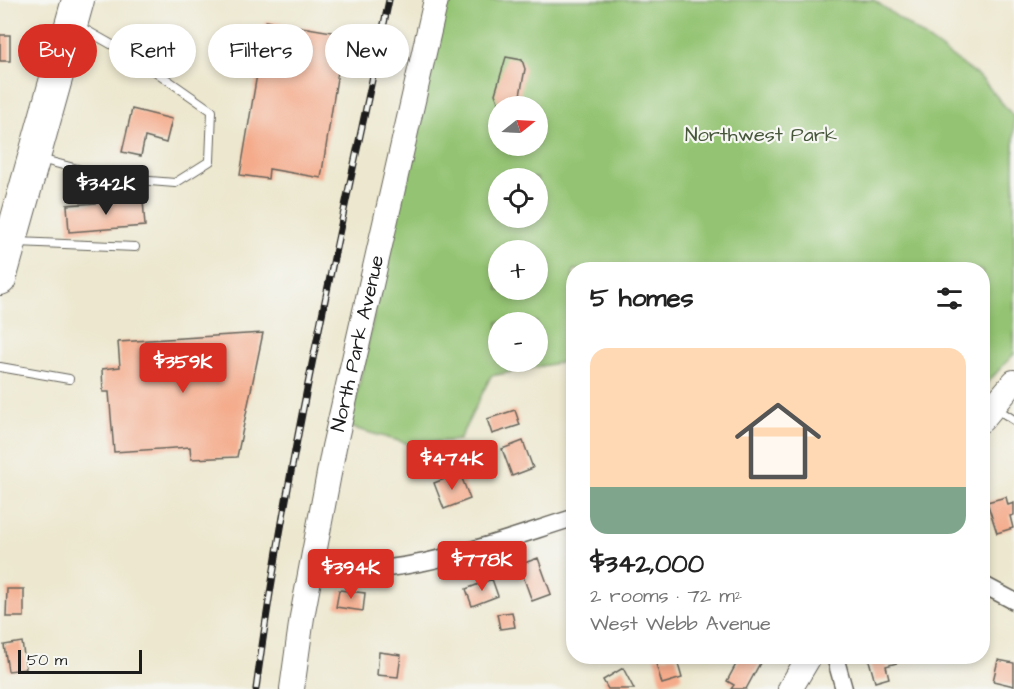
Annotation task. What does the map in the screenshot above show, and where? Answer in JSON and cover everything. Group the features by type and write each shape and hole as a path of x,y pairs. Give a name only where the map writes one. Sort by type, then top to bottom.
{"highway":[{"path":"0,279 75,11"}],"street":[{"name":"North Park Avenue","path":"292,689 311,568 334,447 436,0"},
{"path":"990,411 1014,382"},
{"path":"311,568 337,572 402,565 438,558 566,520"},
{"path":"990,588 1014,602"},
{"path":"790,689 805,664"},
{"path":"837,664 844,689"}],"lane":[{"path":"35,158 112,178 175,183 210,161 212,111 75,11"},
{"path":"11,242 135,247"},
{"path":"0,367 69,379"},
{"path":"990,414 1014,420"}],"green space":[{"name":"Northwest Park","path":"441,0 874,0 982,79 1014,117 1014,354 990,380 990,262 566,262 566,361 548,365 548,312 488,312 488,372 512,372 491,376 459,440 409,444 350,427"}],"building":[{"path":"266,21 284,24 265,24"},
{"path":"313,29 325,31 325,78 337,78 321,178 269,169 268,179 240,175 256,78 313,78"},
{"path":"0,35 10,35 10,61 0,61"},
{"path":"506,57 522,60 525,69 520,96 496,96"},
{"path":"132,109 172,119 166,143 145,137 141,156 122,152"},
{"path":"143,200 145,226 69,232 67,205"},
{"path":"263,333 237,457 191,459 190,447 114,452 109,392 103,392 102,369 120,367 118,342"},
{"path":"515,410 520,425 492,434 487,419"},
{"path":"523,441 533,468 512,476 502,449"},
{"path":"460,473 470,499 444,509 434,483"},
{"path":"1006,497 1008,505 1014,503 1014,515 1010,516 1013,528 997,533 990,511 990,501"},
{"path":"538,558 551,594 532,601 519,565"},
{"path":"492,579 498,596 472,606 466,589"},
{"path":"7,589 24,589 24,617 6,617"},
{"path":"339,590 365,593 363,611 336,607"},
{"path":"512,612 515,627 500,629 497,614"},
{"path":"22,642 26,669 8,671 4,645"},
{"path":"379,652 401,655 398,677 377,675"},
{"path":"998,660 1014,663 1014,686 993,681"},
{"path":"656,664 678,664 682,678 662,684"},
{"path":"736,664 759,664 746,689 731,689 734,685 727,681"},
{"path":"870,664 893,664 886,666 889,678 875,682"},
{"path":"623,668 634,689 608,689 603,680"}],"railway":[{"path":"256,689 299,429 389,0"}]}
